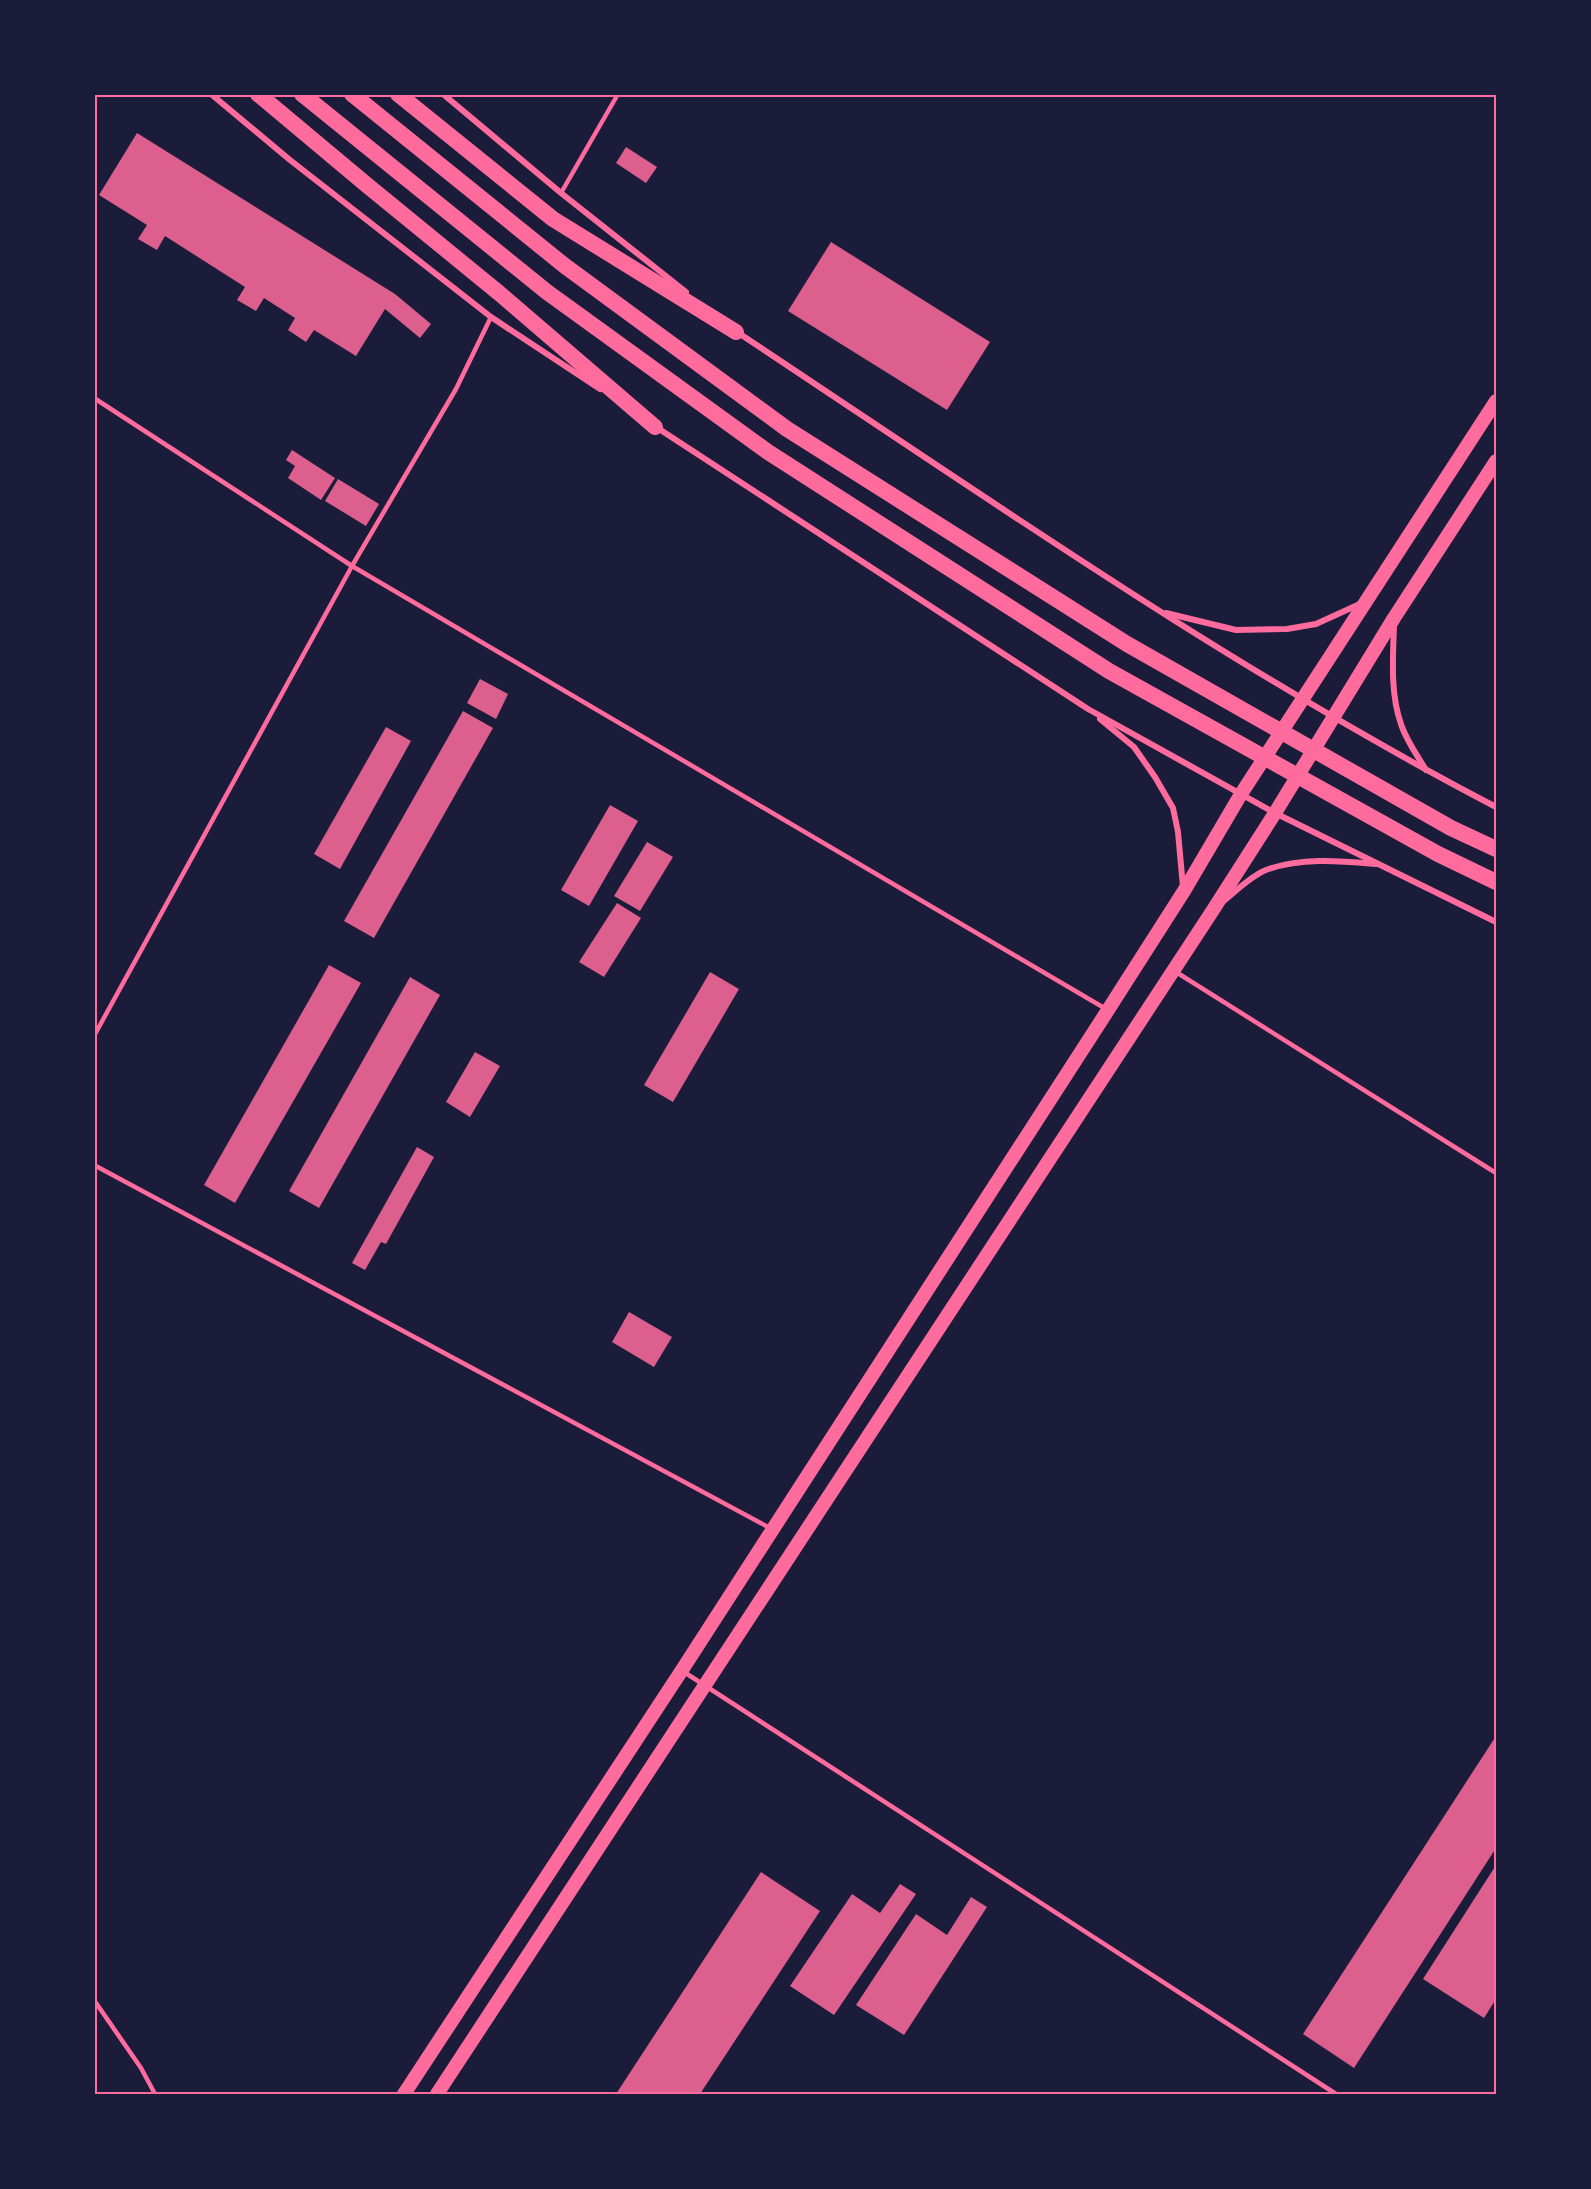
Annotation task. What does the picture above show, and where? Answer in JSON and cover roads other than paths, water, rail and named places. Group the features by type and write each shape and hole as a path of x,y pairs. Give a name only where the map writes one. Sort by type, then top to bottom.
{"highway":[{"path":"258,94 499,293 655,427"},
{"path":"302,94 547,292 768,452 1109,671 1438,854 1497,882"},
{"path":"352,94 564,266 788,429 1127,644 1451,828 1497,849"},
{"path":"398,94 553,219 736,332"}],"main road":[{"path":"404,2094 1108,1010 1184,891 1241,794 1497,401"},
{"path":"437,2094 1213,910 1394,618 1497,461"}],"street":[{"path":"211,94 290,160 491,317 655,427 1088,709 1275,813 1497,922"},
{"path":"443,94 561,193 736,332 1160,612 1334,718 1497,807"},
{"path":"1160,612 1236,630 1287,629 1316,624 1368,601"},
{"path":"1394,618 1395,697 1401,724 1426,770"},
{"path":"1088,709 1134,747 1173,808 1178,832 1184,891"},
{"path":"1213,910 1264,870 1291,863 1318,861 1382,864"}],"lane":[{"path":"561,193 618,94"},
{"path":"94,1036 352,566 456,389 491,317"},
{"path":"94,398 352,566 1108,1010"},
{"path":"1173,970 1497,1173"},
{"path":"94,1165 772,1529"},
{"path":"681,1670 1336,2094"},
{"path":"94,2000 141,2068 155,2094"}]}
